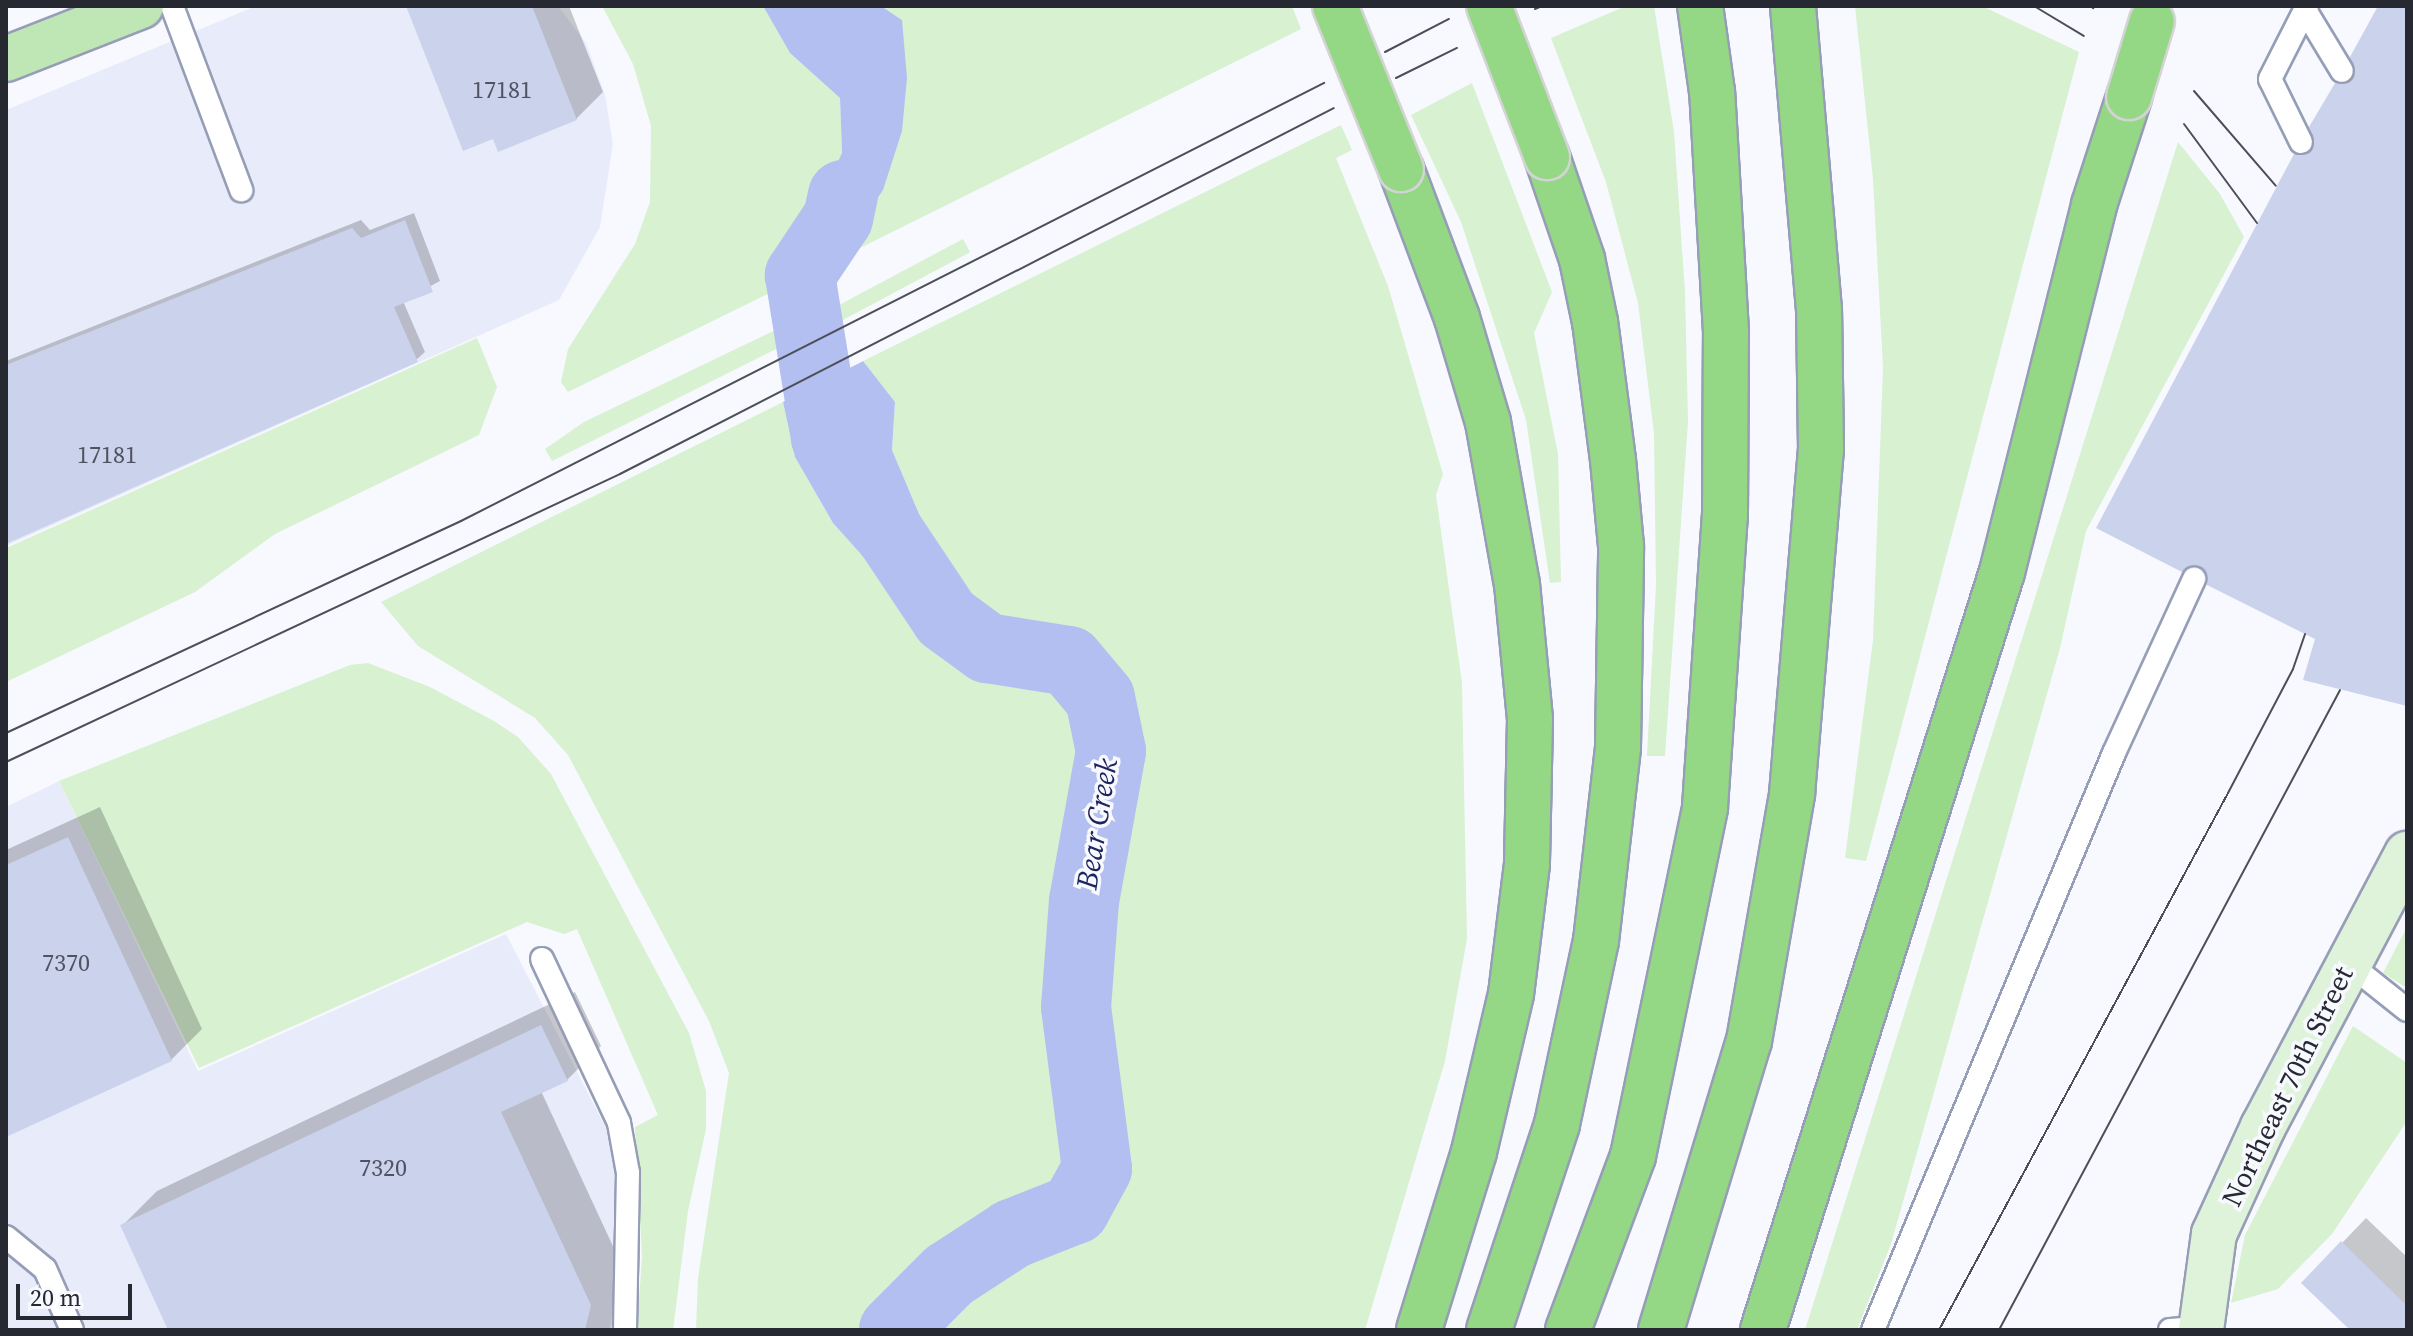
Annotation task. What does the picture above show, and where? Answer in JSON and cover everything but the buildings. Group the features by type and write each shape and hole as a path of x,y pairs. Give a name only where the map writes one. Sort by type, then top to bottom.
{"highway":[{"path":"1335,6 1457,318 1488,422 1517,584 1530,719 1527,864 1511,994 1474,1152 1419,1330"},
{"path":"1489,6 1582,259 1595,322 1621,546 1618,747 1596,941 1560,1109 1489,1330"},
{"path":"1568,1330 1633,1156 1705,807 1725,500 1726,332 1712,92 1700,6"},
{"path":"1661,1330 1749,1041 1792,794 1821,450 1819,310 1801,57 1793,6"},
{"path":"1763,1330 2002,572 2094,205 2153,14"}],"main road":[{"path":"6,59 141,6"}],"street":[{"name":"Northeast 70th Street","path":"2191,1329 2214,1234 2348,963 2407,854"}],"lane":[{"path":"172,6 241,190"},
{"path":"2306,8 2342,71"},
{"path":"2301,142 2270,79 2306,8"},
{"path":"1873,1330 2114,753 2194,579"},
{"path":"542,959 619,1123 628,1173 625,1330"},
{"path":"2348,963 2407,1010"},
{"path":"6,1237 45,1269 72,1330"}],"shaded area":[{"path":"256,6 558,6 586,43 605,95 613,144 600,227 559,300 6,546 6,110"},
{"path":"59,781 198,1071 506,934 622,1159 617,1288 609,1330 6,1330 6,807"}],"green space":[{"path":"602,6 763,6 790,53 840,98 842,156 778,289 568,392 561,382 568,349 635,244 650,202 651,126 633,64"},
{"path":"881,6 1292,6 1301,29 836,260 851,235 902,20"},
{"path":"1626,6 1654,6 1674,132 1685,292 1688,421 1665,756 1647,756 1656,585 1654,433 1638,303 1606,182 1551,38"},
{"path":"1855,6 1982,6 2079,52 1866,861 1845,858 1873,640 1883,368 1873,179"},
{"path":"1472,83 1552,292 1534,333 1558,454 1561,582 1550,583 1526,420 1461,222 1411,115"},
{"path":"1341,125 1352,150 1336,158 1388,286 1443,474 1436,495 1462,683 1467,939 1445,1061 1365,1330 696,1330 698,1278 729,1073 709,1021 568,755 535,718 418,646 381,602 783,402 795,457 833,523 931,631 952,592 892,450 895,402 863,361"},
{"path":"2178,142 2220,194 2244,237 2086,531 2060,648 1891,1244 1857,1330 1805,1330"},
{"path":"963,239 970,252 837,323 830,310"},
{"path":"786,325 788,343 552,461 545,449 584,422"},
{"path":"477,338 497,387 479,435 275,534 195,592 6,682 6,548"},
{"path":"368,663 430,687 494,721 518,737 551,774 689,1033 706,1091 706,1129 688,1211 673,1330 637,1330 642,1257 635,1127 658,1115 577,929 564,934 527,922 199,1068 59,781 350,665"},
{"path":"2407,927 2407,988 2383,973"},
{"path":"2353,1026 2407,1063 2407,1121 2332,1234 2278,1289 2231,1303 2245,1235"}],"water":[{"path":"763,6 881,6 902,20 907,78 902,131 883,190 836,260 778,289 842,153 840,98 790,53"},
{"path":"863,361 895,402 892,450 952,592 931,632 833,523 795,457 783,402"}],"pier":[{"path":"842,257 837,264 774,290 836,260"},
{"path":"861,357 867,359 779,403 781,398"}],"waterway":[{"name":"Bear Creek","path":"843,195 838,218 800,275 826,438 946,618 987,648 1069,661 1100,698 1111,751 1084,901 1076,1007 1097,1169 1075,1209 1012,1234 949,1275 894,1330"}],"tram line":[{"path":"1535,9 1542,6"},
{"path":"2034,6 2084,36"},
{"path":"1385,52 1449,19"},
{"path":"1396,78 1457,48"},
{"path":"6,733 461,521 1324,83"},
{"path":"2194,91 2276,186"},
{"path":"6,762 620,474 1334,108"},
{"path":"2184,124 2257,223"},
{"path":"1939,1330 2228,793 2293,669 2305,634"},
{"path":"1999,1330 2340,690"}]}
